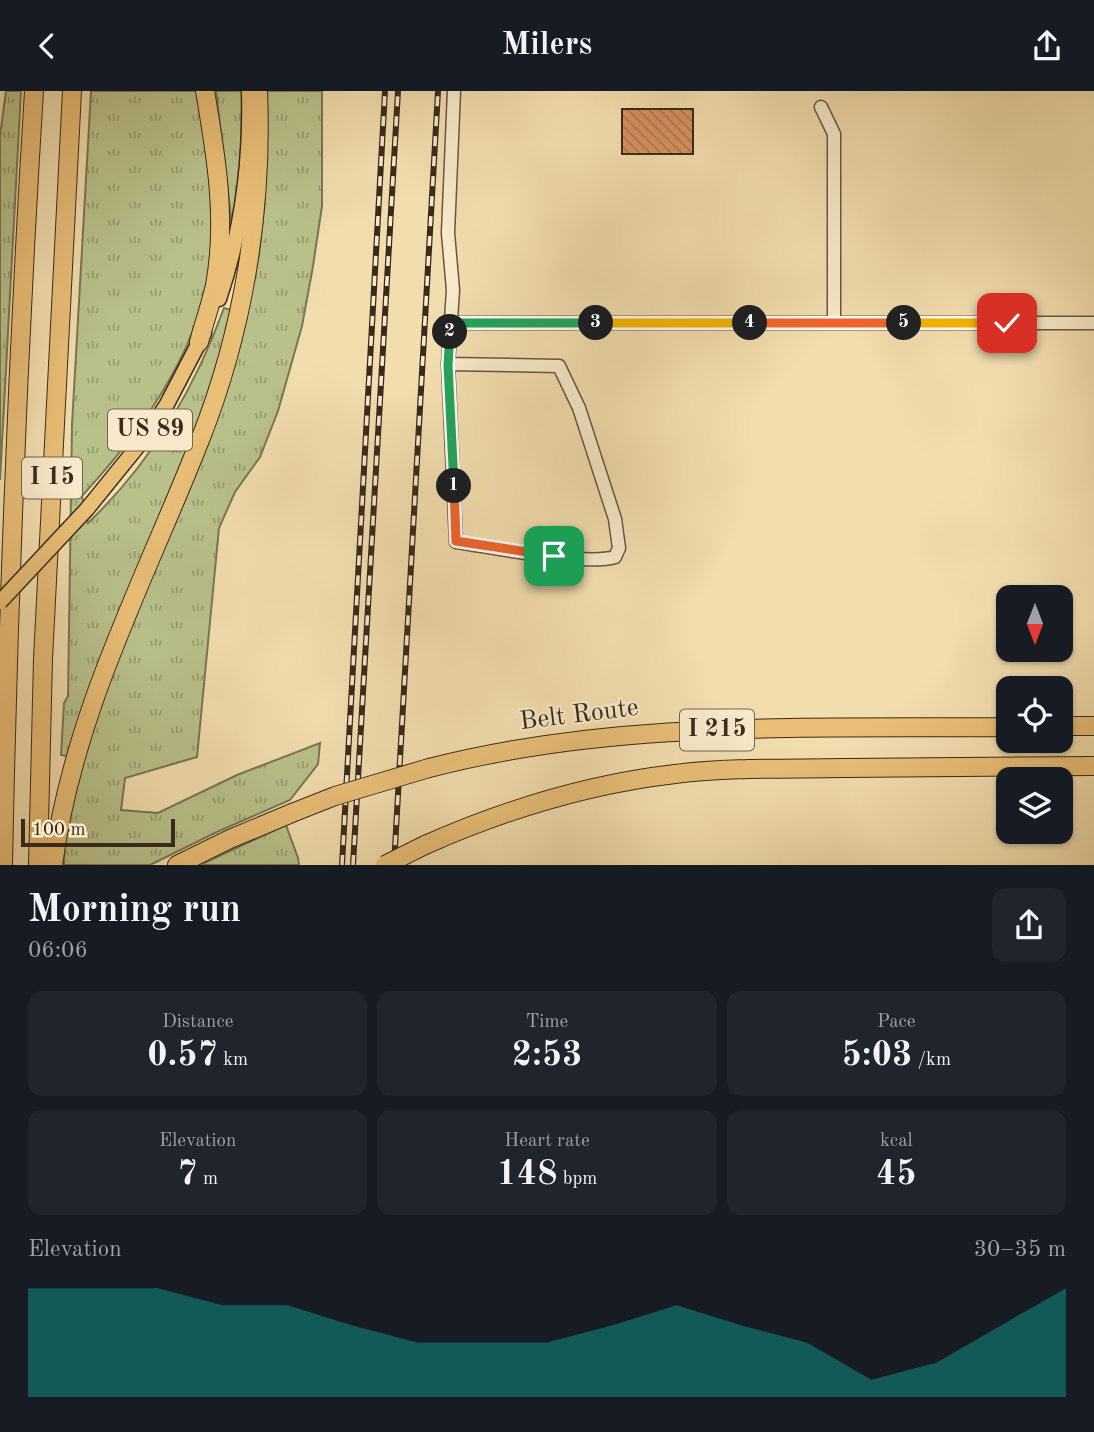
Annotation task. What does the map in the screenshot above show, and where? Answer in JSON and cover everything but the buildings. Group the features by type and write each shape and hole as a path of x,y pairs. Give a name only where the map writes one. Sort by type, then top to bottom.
{"highway":[{"name":"I 15","path":"3,865 6,683 23,269 34,91"},
{"name":"I 15","path":"38,865 43,659 72,91"},
{"path":"199,342 215,284 220,237 218,171 205,91"},
{"path":"53,865 62,808 80,740 133,600 201,439 233,336 254,225 260,158 258,91"},
{"path":"1073,726 1094,726"},
{"name":"Belt Route","path":"177,865 335,796 429,768 529,746 640,733 996,727"},
{"name":"I 215","path":"385,865 425,845 494,817 603,786 676,774 743,769 1094,766"}],"main road":[{"name":"US 89","path":"0,602 87,509 147,435 167,404 199,342 220,296 238,231 248,158 249,91"}],"lane":[{"path":"448,365 559,366 579,408 615,519 619,548 615,557 606,560 554,556 456,541 448,365 453,290 448,233 454,91"},
{"path":"821,107 834,134 834,323"},
{"path":"450,323 1094,323"}],"green space":[{"path":"6,91 21,91 0,480 0,136"},
{"path":"91,91 198,91 210,165 215,222 209,277 187,346 151,410 82,496 88,523 151,450 185,396 224,308 231,310 204,405 102,658 67,756 61,755 64,703 68,696 72,425"},
{"path":"216,91 242,91 241,170 232,226"},
{"path":"265,91 322,91 322,206 302,326 278,411 260,457 235,492 219,528 197,757 125,778 121,810 158,813 237,775 320,743 318,764 290,800 150,865 64,865 65,831 91,734 244,327 259,254 265,197"},
{"path":"286,825 299,865 200,865"}],"railway":[{"path":"342,865 385,91"},
{"path":"353,865 398,91"},
{"path":"394,865 438,91"}],"route":[{"path":"554,556 456,541 448,365 450,323 1007,323"}]}
